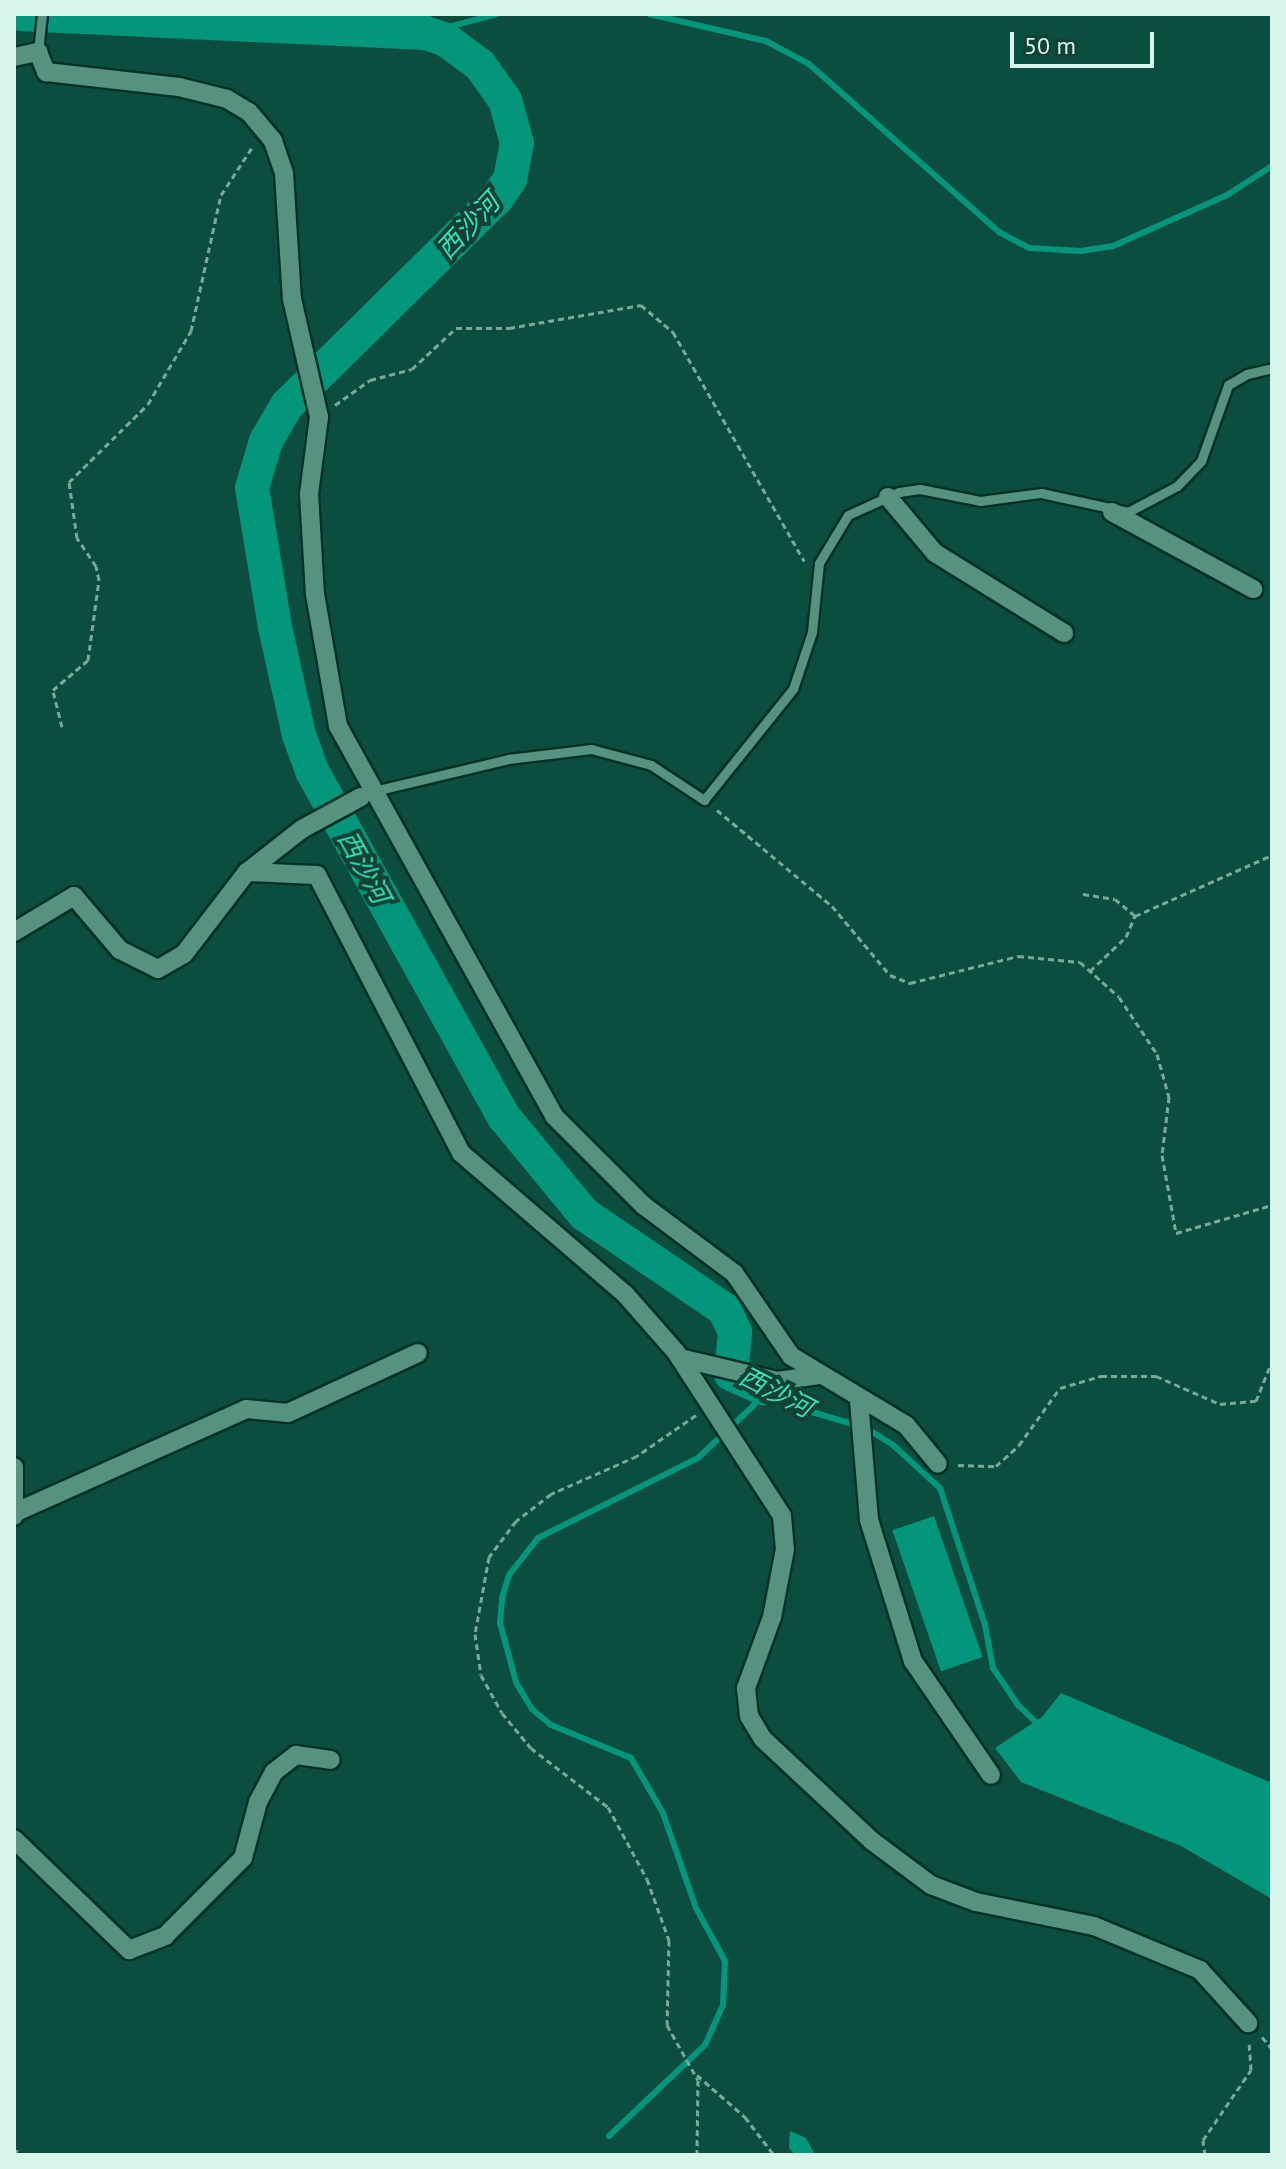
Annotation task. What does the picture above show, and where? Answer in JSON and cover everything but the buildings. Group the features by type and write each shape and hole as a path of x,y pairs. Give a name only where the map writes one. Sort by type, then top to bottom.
{"street":[{"path":"14,57 38,52 46,72 179,87 227,99 266,130 284,173 290,279 300,341 319,417 309,494 315,594 338,726 368,794 554,1116 643,1205 734,1273 791,1356 859,1401 906,1425 938,1464"},
{"path":"888,497 935,553 1064,633"},
{"path":"1112,512 1253,589"},
{"path":"14,932 74,896 120,950 158,969 184,954 247,872 302,829 368,794"},
{"path":"247,872 317,875 461,1153 625,1294 680,1358 782,1516 785,1549 772,1617 746,1688 749,1716 763,1739 872,1841 931,1885 976,1902 1094,1926 1200,1970 1248,2023"},
{"path":"14,1467 14,1514 246,1409 288,1413 418,1353"},
{"path":"680,1358 718,1363 777,1381 819,1375"},
{"path":"859,1401 869,1520 913,1661 991,1775"},
{"path":"14,1839 129,1950 165,1936 243,1858 258,1802 274,1772 296,1755 331,1760"}],"lane":[{"path":"38,52 42,14"},
{"path":"368,794 508,759 591,749 651,765 704,800 793,689 812,632 819,563 848,515 888,497 920,489 980,501 1041,493 1112,512 1144,505 1189,475 1209,446 1228,385 1247,374 1272,368"}],"path":[{"path":"62,727 53,690 88,660 99,580 96,566 77,538 69,482 148,404 191,331 221,195 266,130"},
{"path":"319,417 370,380 412,369 456,328 509,328 641,305 673,332 817,582"},
{"path":"704,800 760,841 832,906 890,975 910,983 1018,956 1080,962 1119,997 1157,1054 1169,1097 1162,1155 1176,1233 1272,1205"},
{"path":"1090,971 1126,937 1135,916 1272,855"},
{"path":"1083,894 1115,899 1135,916"},
{"path":"938,1464 996,1466 1019,1445 1060,1388 1101,1376 1156,1376 1220,1404 1256,1401 1272,1361"},
{"path":"697,2155 695,2074 667,2025 669,1940 638,1857 595,1792 531,1748 502,1713 481,1675 475,1634 489,1557 516,1521 551,1494 637,1456 709,1406"},
{"path":"1205,2155 1203,2140 1251,2070 1248,2023"},
{"path":"695,2074 713,2084 774,2155"},
{"path":"15,2155 18,2147"}],"shaded area":[{"path":"934,1516 983,1657 941,1671 892,1530"},
{"path":"1061,1693 1272,1783 1272,1899 1181,1846 1021,1782 995,1748 1042,1717"},
{"path":"790,2131 806,2138 815,2155 795,2155 789,2148"}],"waterway":[{"name":"西沙河","path":"20,14 426,33 446,40 480,65 505,100 517,143 510,179 497,198 287,405 266,441 252,488 275,627 299,735 312,771 504,1117 584,1214 724,1309 735,1332 731,1374 763,1388"},
{"path":"426,33 497,14"},
{"path":"649,14 766,41 809,64 999,232 1029,248 1081,251 1113,246 1227,195 1272,166"},
{"path":"609,2136 705,2045 723,2005 725,1961 696,1908 663,1813 631,1758 551,1725 532,1709 516,1682 500,1623 502,1598 509,1575 538,1538 698,1458 753,1406 763,1388 794,1396 812,1412 866,1428 893,1445 940,1488 985,1625 993,1668 1018,1705 1039,1725"}]}
